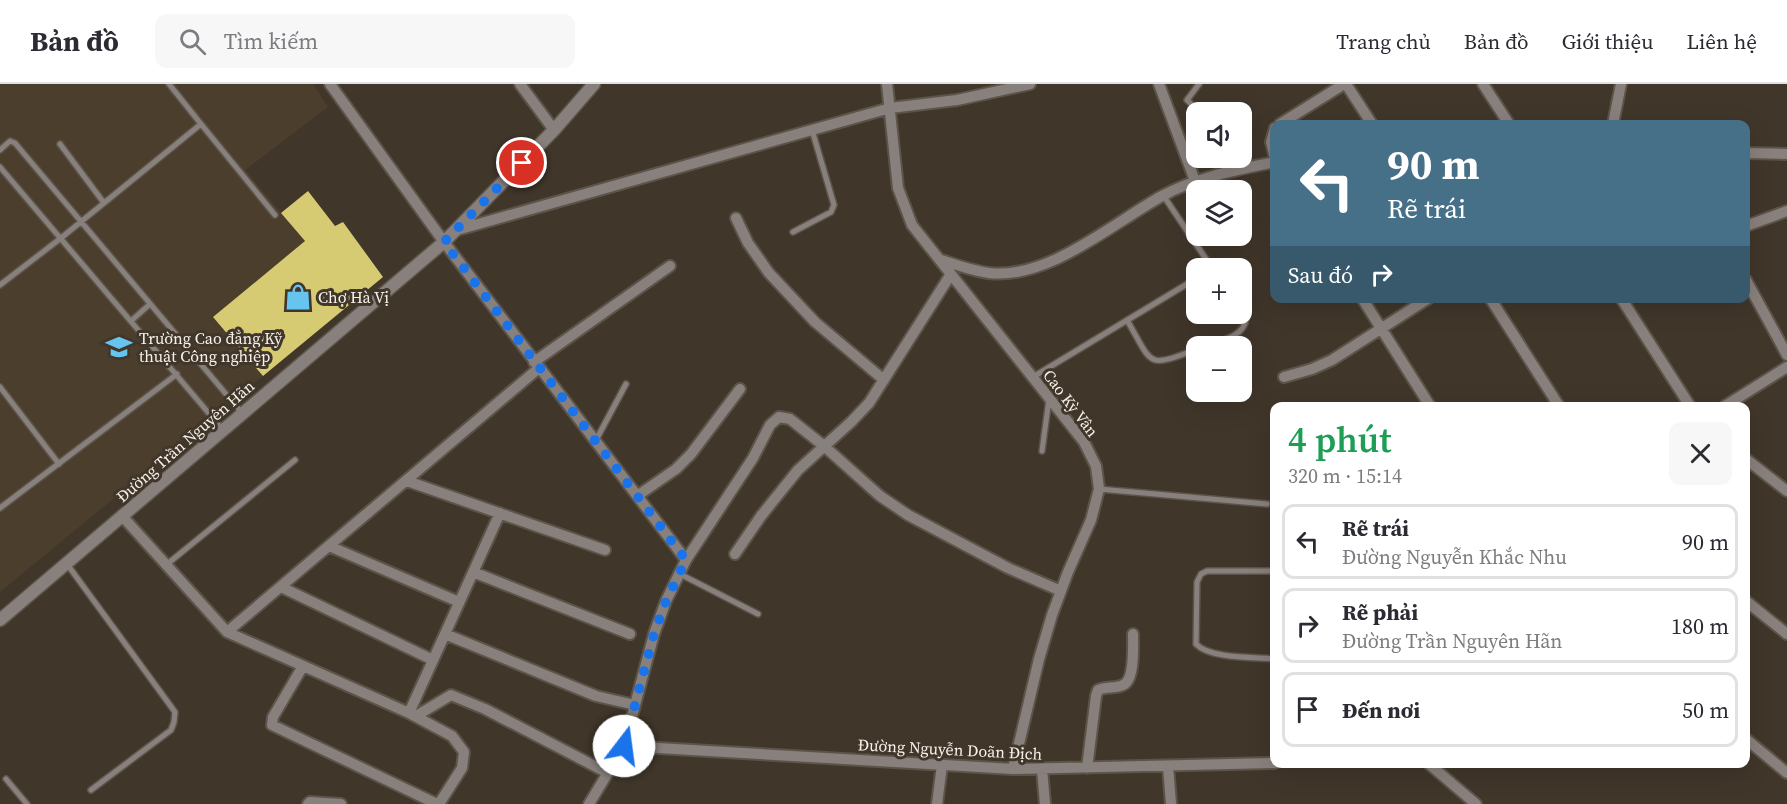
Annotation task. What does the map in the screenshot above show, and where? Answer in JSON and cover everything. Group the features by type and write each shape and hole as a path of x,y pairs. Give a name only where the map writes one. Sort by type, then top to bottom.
{"street":[{"path":"330,84 444,242 686,560"},
{"path":"520,84 554,130"},
{"name":"Đường Trần Nguyên Hãn","path":"0,620 444,242 554,130 594,84"},
{"name":"Cao Kỳ Vân","path":"887,84 898,188 912,225 1084,442 1096,466 1099,489 1091,520 1061,591 1039,659 1013,769"},
{"path":"457,230 890,108 957,100 1030,84"},
{"path":"1159,84 1195,180"},
{"path":"1286,120 1345,84 1369,120"},
{"path":"1483,84 1506,120"},
{"path":"1614,120 1621,84"},
{"path":"1750,153 1787,154"},
{"path":"1198,180 1270,161"},
{"path":"941,260 989,273 1013,273 1043,264 1069,253 1163,195 1186,185"},
{"path":"1750,225 1787,211"},
{"path":"736,218 748,243 769,273 815,322 884,380"},
{"path":"227,632 407,481 537,365 670,266"},
{"path":"735,554 798,470 869,403 951,274"},
{"path":"1750,287 1787,355"},
{"path":"1365,303 1427,402"},
{"path":"1284,377 1312,369 1332,360 1421,303"},
{"path":"1493,303 1555,402"},
{"path":"1624,303 1687,402"},
{"path":"1731,402 1787,367"},
{"path":"637,496 675,469 691,454 740,389"},
{"path":"589,804 624,746 654,634 666,601 686,560 753,459 770,425 779,417 790,419 880,496 908,515 1008,568 1061,591"},
{"path":"1750,462 1787,491"},
{"path":"407,481 605,550"},
{"path":"412,715 433,660 500,513"},
{"path":"123,517 227,632 303,666 412,715 452,736 464,752 462,768 438,804 272,725 273,717 303,666"},
{"path":"328,546 459,602"},
{"path":"473,572 630,634"},
{"path":"281,587 433,660"},
{"path":"1750,604 1787,634"},
{"path":"445,634 596,696 635,705"},
{"path":"1087,768 1098,690 1104,687 1121,686 1129,681 1133,634"},
{"path":"412,715 451,695 485,709 608,773"},
{"path":"1750,742 1787,773"},
{"name":"Đường Nguyễn Doãn Địch","path":"624,746 1013,769 1270,764"},
{"path":"937,804 942,765"},
{"path":"1168,766 1171,804"},
{"path":"1434,768 1476,804"},
{"path":"1042,769 1045,804"},
{"path":"308,804 309,802 341,804"}],"lane":[{"path":"169,84 275,215"},
{"path":"1189,102 1187,100 1199,84"},
{"path":"0,285 201,124"},
{"path":"793,232 831,212 834,205 812,130"},
{"path":"0,150 10,141 15,142 242,413"},
{"path":"60,144 104,203"},
{"path":"0,166 224,430"},
{"path":"1163,195 1205,258"},
{"path":"1033,377 1186,285"},
{"path":"131,321 150,304"},
{"path":"1127,320 1148,357 1156,362 1164,362 1186,354"},
{"path":"1231,336 1239,333 1245,324"},
{"path":"0,508 177,374"},
{"path":"595,442 626,384"},
{"path":"0,387 59,464"},
{"path":"1042,451 1049,397"},
{"path":"166,565 295,460"},
{"path":"1099,489 1267,504"},
{"path":"67,564 175,712 171,729 91,790"},
{"path":"1270,571 1201,574 1197,582 1196,644 1201,650 1212,653 1270,659"},
{"path":"680,574 758,614"},
{"path":"6,779 27,804"}],"shaded area":[{"name":"Trường Cao đẳng Kỹ thuật Công nghiệp","path":"0,84 313,84 328,107 245,170 305,241 213,317 263,376 0,592"}],"building":[{"name":"Chợ Hà Vị","path":"308,191 335,226 343,222 383,277 263,376 213,317 305,241 281,213"}],"place":[{"name":"Chợ Hà Vị","path":"298,297"},
{"name":"Trường Cao đẳng Kỹ thuật Công nghiệp","path":"119,347"}],"route":[{"path":"522,163 444,242 686,560 666,601 654,634 624,746"}]}
